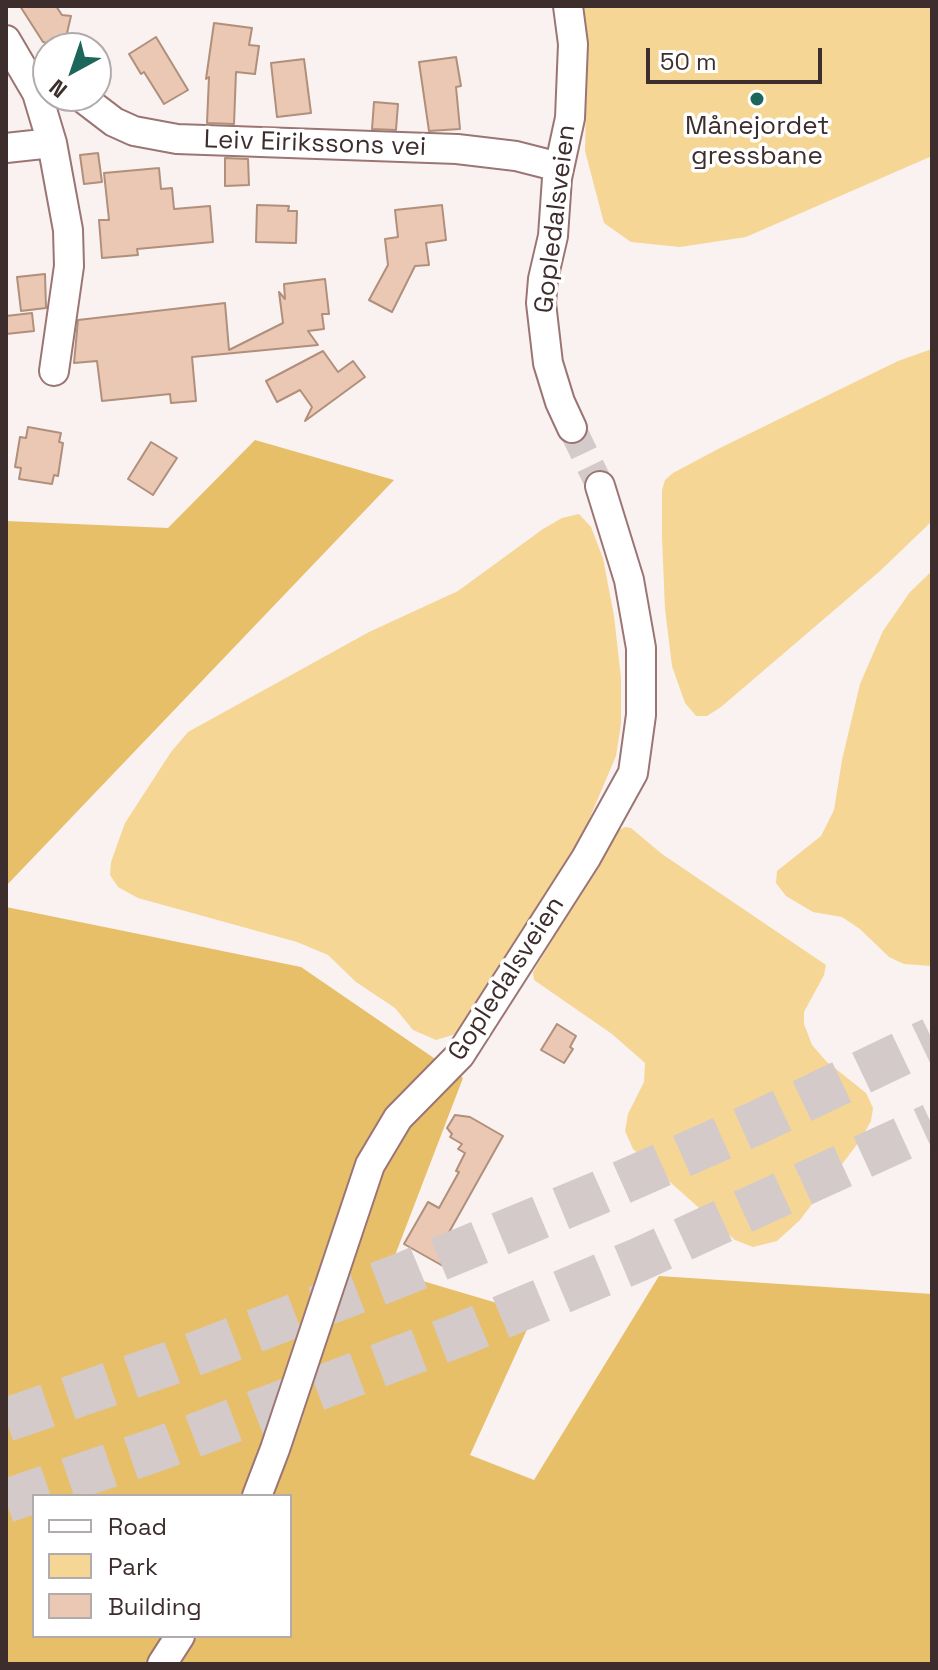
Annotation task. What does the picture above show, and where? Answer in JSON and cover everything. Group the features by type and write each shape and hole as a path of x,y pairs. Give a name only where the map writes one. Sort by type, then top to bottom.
{"street":[{"name":"Gopledalsveien","path":"568,6 573,44 570,118 559,167 553,236 541,303 548,363 572,428"},
{"path":"6,37 32,57"},
{"path":"6,37 37,93 52,143 68,230 69,266 54,371"},
{"name":"Leiv Eirikssons vei","path":"101,112 124,127 177,139 457,149 516,156 559,167"},
{"path":"6,148 52,143"},
{"name":"Gopledalsveien","path":"258,1494 370,1165 398,1118 460,1055 586,858 633,773 641,715 641,648 629,580 600,486"},
{"path":"162,1664 179,1638"}],"green space":[{"path":"584,6 932,6 932,156 746,237 680,247 631,242 604,223 585,151 587,66"},
{"path":"932,349 932,521 880,571 721,707 707,716 696,716 685,703 672,666 665,609 662,537 662,490 665,480 720,448 898,361"},
{"path":"579,514 591,527 603,558 614,616 621,678 621,724 616,756 582,836 467,1023 456,1034 436,1040 413,1030 395,1008 356,982 328,955 297,942 138,898 118,887 110,875 111,862 125,823 171,752 188,732 369,632 458,591 543,529 562,518"},
{"path":"932,571 932,966 904,964 889,957 860,929 842,917 813,912 786,896 776,883 777,871 821,836 834,810 860,684 883,631 910,592"},
{"path":"631,828 662,854 826,965 824,975 804,1012 804,1024 812,1045 826,1061 866,1093 873,1108 871,1121 800,1220 777,1241 753,1247 735,1240 633,1149 625,1131 628,1114 644,1082 645,1063 612,1034 534,980 533,972 608,847 619,830"}],"shaded area":[{"path":"255,440 394,480 6,886 6,521 168,528"},
{"path":"6,907 301,967 463,1078 389,1271 534,1314 470,1455 534,1480 659,1276 932,1294 932,1664 6,1664"}],"building":[{"path":"20,6 56,6 62,15 71,16 67,32 37,32"},
{"path":"214,23 252,28 249,45 259,46 255,74 236,72 234,124 207,123 209,77 206,79"},
{"path":"156,37 188,90 164,104 129,54"},
{"path":"456,57 461,86 456,87 460,129 429,131 419,62"},
{"path":"304,59 311,113 277,117 271,63"},
{"path":"374,102 398,104 396,130 372,129"},
{"path":"98,153 102,182 84,184 80,155"},
{"path":"225,158 248,159 249,185 225,186"},
{"path":"159,168 161,189 172,188 174,209 210,206 213,242 137,249 138,255 102,258 99,220 109,220 104,173"},
{"path":"257,205 289,206 288,211 297,211 296,243 256,242"},
{"path":"442,205 446,240 426,243 429,265 415,266 392,312 369,300 388,265 385,239 398,237 395,210"},
{"path":"45,274 46,308 21,311 17,277"},
{"path":"325,279 329,314 322,314 324,329 308,331 318,345 192,357 196,401 171,403 170,394 102,401 97,361 74,363 78,320 225,303 229,350 283,323 279,292 285,299 284,284"},
{"path":"32,313 34,331 6,334 6,316"},
{"path":"323,351 338,372 353,361 365,377 305,421 312,407 300,390 277,402 266,381"},
{"path":"28,427 61,433 59,442 63,443 58,476 54,475 52,484 19,479 21,468 15,467 20,437 26,438"},
{"path":"151,442 177,458 153,495 128,479"},
{"path":"557,1024 576,1036 570,1047 573,1049 564,1063 541,1050"},
{"path":"455,1115 470,1117 503,1136 443,1243 460,1253 450,1270 404,1244 428,1202 439,1208 459,1172 456,1171 465,1153 458,1149 462,1144 450,1137 452,1134 447,1128"}],"tunnel":[{"path":"572,428 600,486"},
{"path":"6,1420 171,1363 401,1275 756,1123 932,1039"},
{"path":"6,1501 164,1447 459,1335 638,1260 932,1125"}],"place":[{"name":"Månejordet gressbane","path":"757,99"}]}
